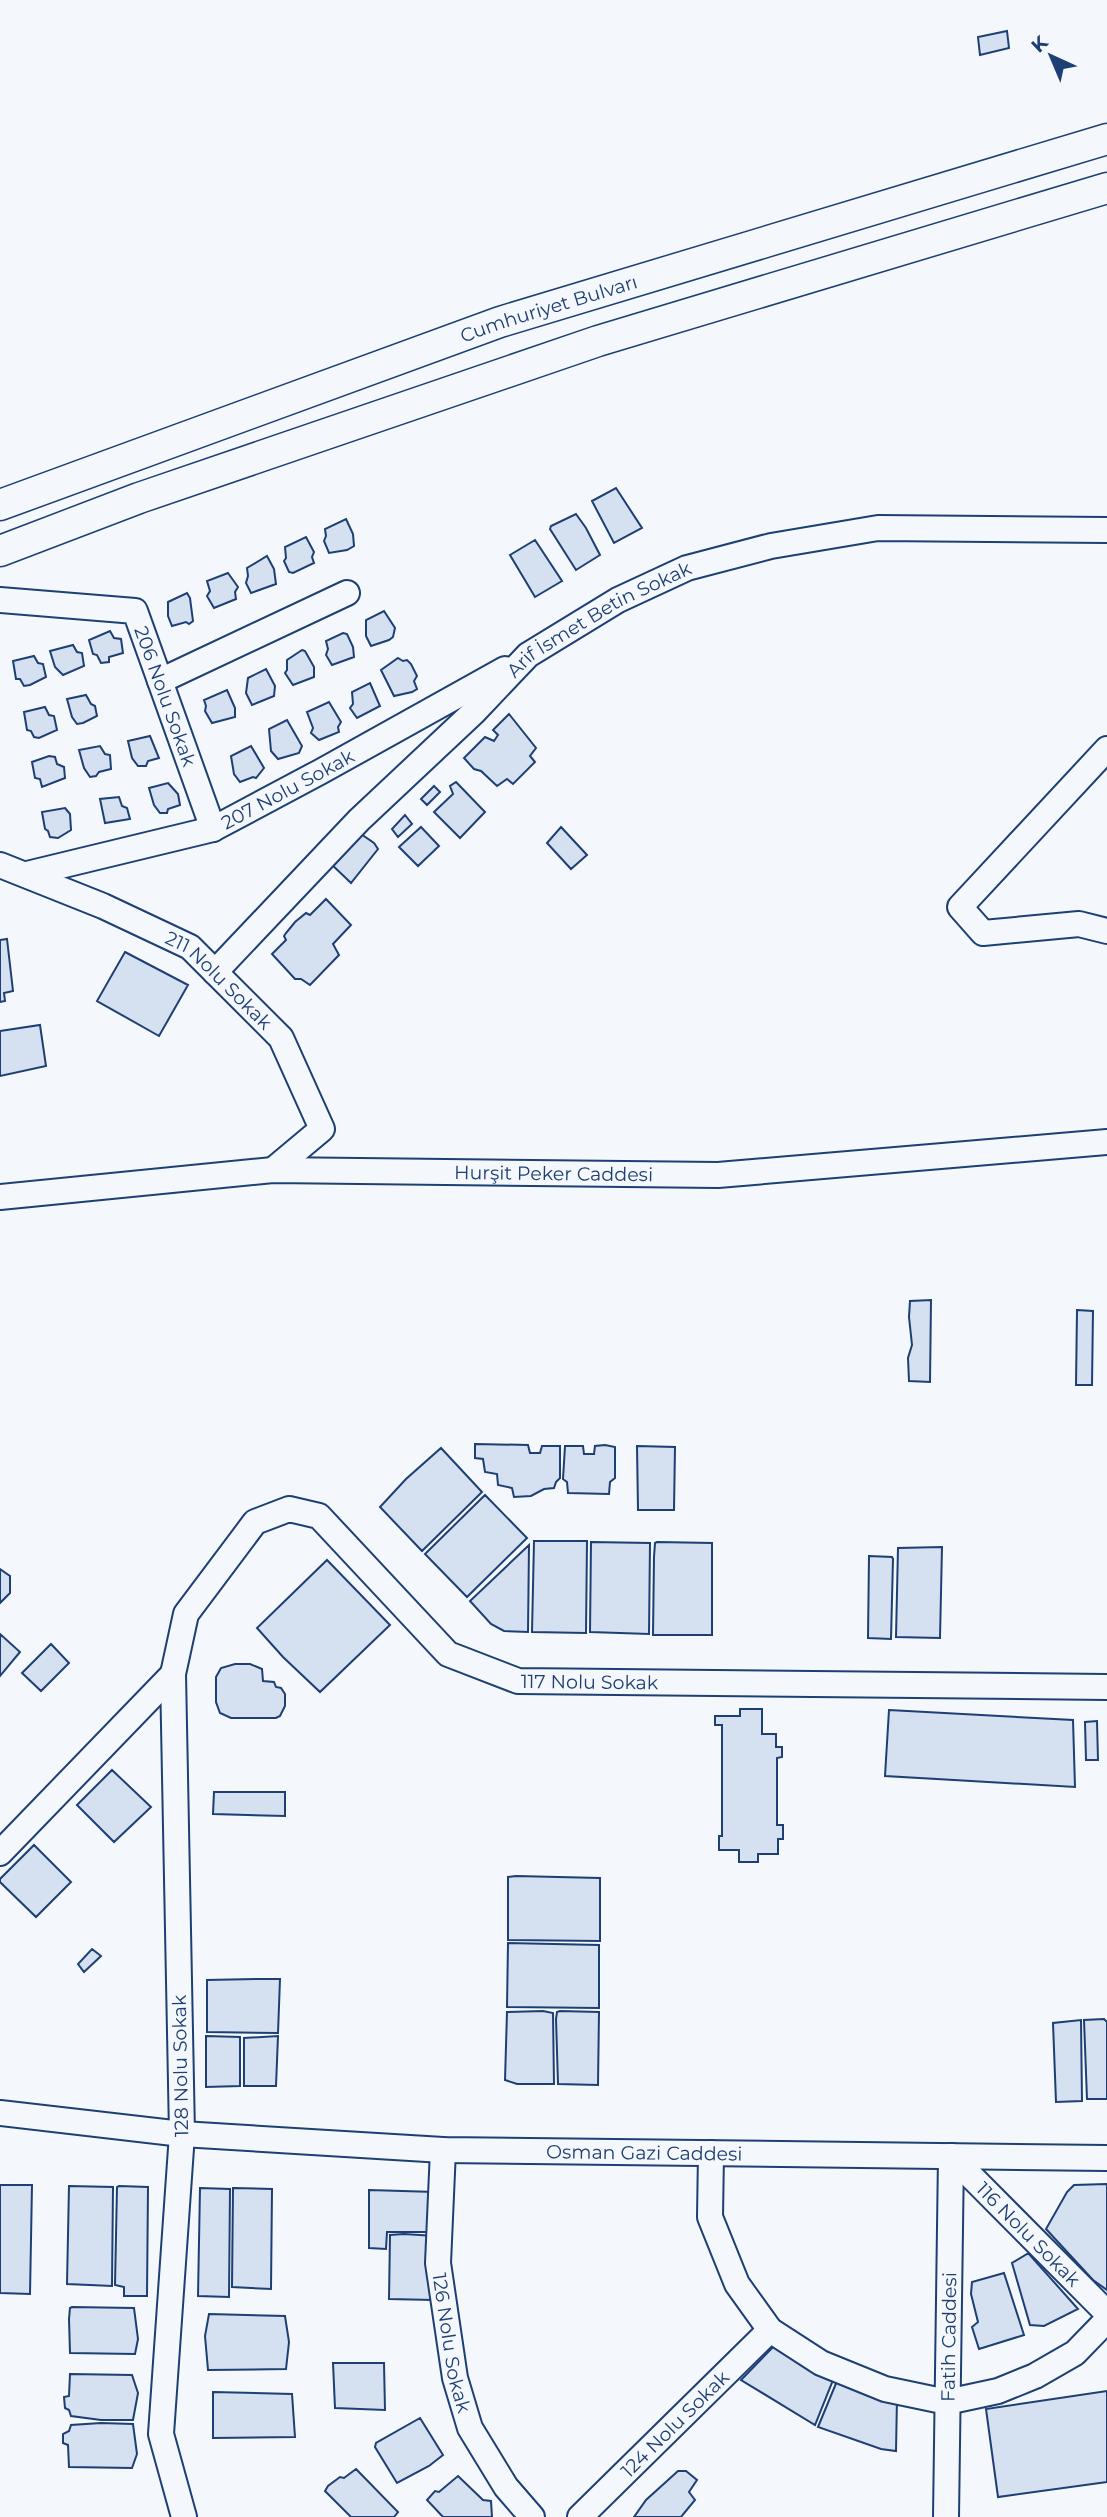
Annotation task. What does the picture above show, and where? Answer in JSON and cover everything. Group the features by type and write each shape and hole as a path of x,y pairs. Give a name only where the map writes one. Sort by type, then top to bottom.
{"main road":[{"name":"Cumhuriyet Bulvarı","path":"0,505 500,322 1107,139"},
{"path":"0,551 139,498 598,341 1107,188"}],"street":[{"name":"Arif İsmet Betin Sokak","path":"215,972 359,820 474,712 528,655 618,600 687,568 771,547 878,528 1107,530"},
{"path":"160,681 347,593"},
{"name":"206 Nolu Sokak","path":"0,600 135,611 212,829"},
{"name":"207 Nolu Sokak","path":"27,874 212,829 320,772 528,655"},
{"path":"1107,749 960,907 983,933 1079,924 1107,931"},
{"name":"211 Nolu Sokak","path":"0,864 103,906 190,947 281,1038 322,1129 273,1170"},
{"name":"Hurşit Peker Caddesi","path":"0,1197 273,1170 718,1175 1107,1142"},
{"name":"117 Nolu Sokak","path":"186,1614 255,1522 289,1509 318,1516 448,1654 518,1681 1107,1687"},
{"name":"128 Nolu Sokak","path":"184,2517 161,2434 182,2134 173,1674 186,1614"},
{"path":"0,1853 173,1674"},
{"name":"Osman Gazi Caddesi","path":"0,2113 182,2134 443,2150 1107,2158"},
{"name":"126 Nolu Sokak","path":"443,2150 438,2263 455,2378 470,2428 506,2487 532,2517"},
{"path":"710,2153 710,2217 737,2284 770,2330 821,2363 885,2389 947,2402 998,2391 1035,2376 1075,2353 1107,2320"},
{"name":"116 Nolu Sokak","path":"951,2156 1107,2313"},
{"name":"Fatih Caddesi","path":"946,2517 951,2156"},
{"name":"124 Nolu Sokak","path":"580,2517 770,2330"}],"building":[{"path":"1007,31 1009,48 980,55 978,37"},
{"path":"616,488 642,528 614,543 592,501"},
{"path":"576,514 600,555 576,570 550,529"},
{"path":"346,519 353,534 354,546 329,553 324,541 325,529"},
{"path":"306,537 314,552 314,563 293,573 289,572 284,561 285,547"},
{"path":"535,540 562,581 535,597 510,555"},
{"path":"267,556 274,569 276,584 251,593 246,583 247,568"},
{"path":"228,573 238,587 235,592 236,599 214,608 207,596 210,591 207,581"},
{"path":"187,593 193,621 172,626 168,616 168,602"},
{"path":"384,611 395,628 393,637 371,646 366,636 366,620"},
{"path":"110,631 114,638 121,639 123,653 109,657 109,662 101,663 97,655 93,654 89,640"},
{"path":"343,633 347,634 353,647 354,657 332,665 326,655 326,641"},
{"path":"73,645 77,652 82,653 84,666 63,675 55,667 50,651"},
{"path":"302,650 314,667 314,677 293,685 285,673 287,660"},
{"path":"34,656 38,663 43,664 46,677 24,686 20,679 16,679 13,661"},
{"path":"398,658 411,664 417,676 414,681 417,689 394,696 381,670"},
{"path":"266,669 275,686 274,696 252,705 246,693 248,678"},
{"path":"370,683 380,706 357,718 350,708 353,704 352,692"},
{"path":"227,690 235,708 235,717 212,723 205,711 204,700"},
{"path":"86,695 95,706 97,716 77,724 67,699"},
{"path":"329,702 341,722 339,732 319,740 311,733 313,728 307,712"},
{"path":"45,707 49,715 54,716 57,730 39,738 34,737 31,731 27,730 24,712"},
{"path":"509,714 536,748 530,756 535,762 513,784 507,779 497,786 464,758 485,737 494,741 498,735 493,730"},
{"path":"287,720 302,746 299,753 278,759 271,751 269,729"},
{"path":"150,736 159,758 148,761 146,766 138,766 132,758 128,741"},
{"path":"100,746 105,754 110,755 111,769 90,777 84,768 79,750"},
{"path":"251,746 264,768 256,778 240,782 234,774 231,756"},
{"path":"49,756 55,757 57,764 64,767 65,778 42,787 40,779 35,778 32,762"},
{"path":"456,782 485,812 460,838 434,812 453,794 450,786"},
{"path":"168,783 178,794 180,805 168,809 167,813 160,813 154,805 149,788"},
{"path":"434,786 440,792 427,805 421,799"},
{"path":"119,797 122,806 127,808 130,819 105,823 100,799"},
{"path":"65,808 70,814 71,830 58,838 50,837 45,829 42,812"},
{"path":"405,815 412,824 398,837 392,829"},
{"path":"421,827 439,846 418,866 399,847"},
{"path":"561,827 587,855 571,869 547,843"},
{"path":"358,832 378,849 351,883 329,862"},
{"path":"326,899 351,925 333,944 339,955 310,985 301,979 295,979 272,954 286,940 284,936 295,922 306,913 310,915"},
{"path":"7,939 13,991 4,993 5,1001 0,1002 0,940"},
{"path":"125,952 188,985 159,1036 97,1001"},
{"path":"40,1025 46,1066 0,1076 0,1031"},
{"path":"931,1300 930,1382 909,1381 908,1358 912,1345 910,1301"},
{"path":"1077,1310 1093,1311 1092,1385 1076,1385"},
{"path":"475,1444 528,1445 530,1453 540,1453 542,1446 560,1446 560,1478 554,1488 544,1489 531,1496 514,1497 512,1488 498,1485 497,1474 485,1472 483,1459 475,1458"},
{"path":"565,1446 583,1446 584,1454 594,1454 595,1446 615,1447 615,1478 610,1482 609,1494 568,1493 567,1482 563,1479"},
{"path":"637,1446 675,1447 674,1510 638,1510"},
{"path":"441,1448 482,1492 422,1551 380,1507"},
{"path":"485,1495 527,1538 467,1597 425,1554"},
{"path":"534,1541 587,1541 586,1633 532,1632"},
{"path":"591,1542 650,1543 649,1634 590,1632"},
{"path":"657,1542 712,1543 712,1635 653,1635 654,1557"},
{"path":"529,1545 528,1632 504,1631 491,1624 470,1601"},
{"path":"942,1547 940,1638 896,1637 898,1548"},
{"path":"869,1556 893,1559 891,1639 868,1638"},
{"path":"327,1560 390,1625 320,1692 257,1628"},
{"path":"0,1569 10,1576 10,1593 0,1603"},
{"path":"0,1634 20,1652 0,1676"},
{"path":"51,1644 69,1663 41,1691 22,1673"},
{"path":"250,1664 262,1669 263,1681 274,1682 276,1687 281,1688 285,1694 285,1706 280,1716 231,1718 220,1713 216,1702 216,1677 221,1668"},
{"path":"740,1709 762,1709 762,1734 776,1734 776,1747 782,1747 782,1757 777,1758 777,1825 783,1825 783,1839 778,1839 778,1854 758,1854 758,1862 739,1862 739,1850 719,1850 719,1836 722,1836 722,1725 715,1725 715,1716 740,1716"},
{"path":"889,1710 1073,1720 1075,1787 885,1776"},
{"path":"1097,1721 1098,1760 1086,1760 1085,1722"},
{"path":"112,1770 151,1807 114,1842 77,1805"},
{"path":"214,1792 285,1792 285,1816 213,1814"},
{"path":"34,1845 71,1882 36,1917 0,1882"},
{"path":"508,1877 600,1878 600,1941 508,1940"},
{"path":"508,1943 599,1945 599,2008 507,2007"},
{"path":"92,1949 101,1956 84,1972 78,1964"},
{"path":"280,1979 278,2033 207,2032 207,1980"},
{"path":"507,2012 553,2013 554,2084 517,2084 505,2080"},
{"path":"557,2012 599,2012 598,2085 558,2084 556,2019"},
{"path":"1104,2019 1107,2022 1107,2099 1087,2099 1084,2020"},
{"path":"1081,2020 1082,2101 1056,2102 1053,2023"},
{"path":"206,2036 240,2037 240,2086 206,2087"},
{"path":"278,2036 276,2086 244,2086 244,2038"},
{"path":"1107,2184 1107,2290 1093,2280 1046,2229 1067,2192 1074,2185"},
{"path":"0,2185 32,2185 30,2294 0,2293"},
{"path":"69,2186 113,2187 112,2286 67,2284"},
{"path":"119,2186 148,2187 147,2296 124,2296 124,2287 115,2285"},
{"path":"200,2188 230,2189 229,2297 198,2296"},
{"path":"233,2188 272,2189 271,2289 232,2287"},
{"path":"369,2190 435,2192 435,2232 387,2232 386,2249 369,2248"},
{"path":"390,2235 435,2236 433,2300 389,2299"},
{"path":"1027,2254 1078,2309 1044,2326 1030,2325 1012,2263"},
{"path":"1004,2273 1024,2335 979,2349 972,2327 978,2322 971,2294 972,2282"},
{"path":"72,2307 134,2308 138,2339 135,2354 70,2353 69,2319"},
{"path":"209,2314 285,2316 289,2342 286,2369 208,2370 205,2336"},
{"path":"778,2342 833,2380 815,2425 741,2380"},
{"path":"333,2363 384,2363 385,2410 335,2408"},
{"path":"70,2374 132,2375 138,2393 133,2420 71,2416 65,2408 64,2397 69,2396"},
{"path":"837,2381 897,2398 896,2451 881,2449 818,2427"},
{"path":"1107,2391 1107,2482 998,2497 986,2409"},
{"path":"213,2392 292,2394 295,2437 213,2438"},
{"path":"420,2418 443,2455 429,2466 397,2483 375,2447 376,2443"},
{"path":"133,2424 137,2454 132,2468 69,2467 68,2445 63,2443 63,2434 69,2431 71,2425"},
{"path":"356,2469 398,2512 394,2517 351,2517 325,2491 340,2477 344,2478"},
{"path":"678,2471 686,2471 697,2480 689,2492 695,2500 681,2517 634,2517 646,2500"},
{"path":"458,2476 483,2500 491,2501 492,2517 443,2517 427,2500 435,2491 439,2492"}]}
